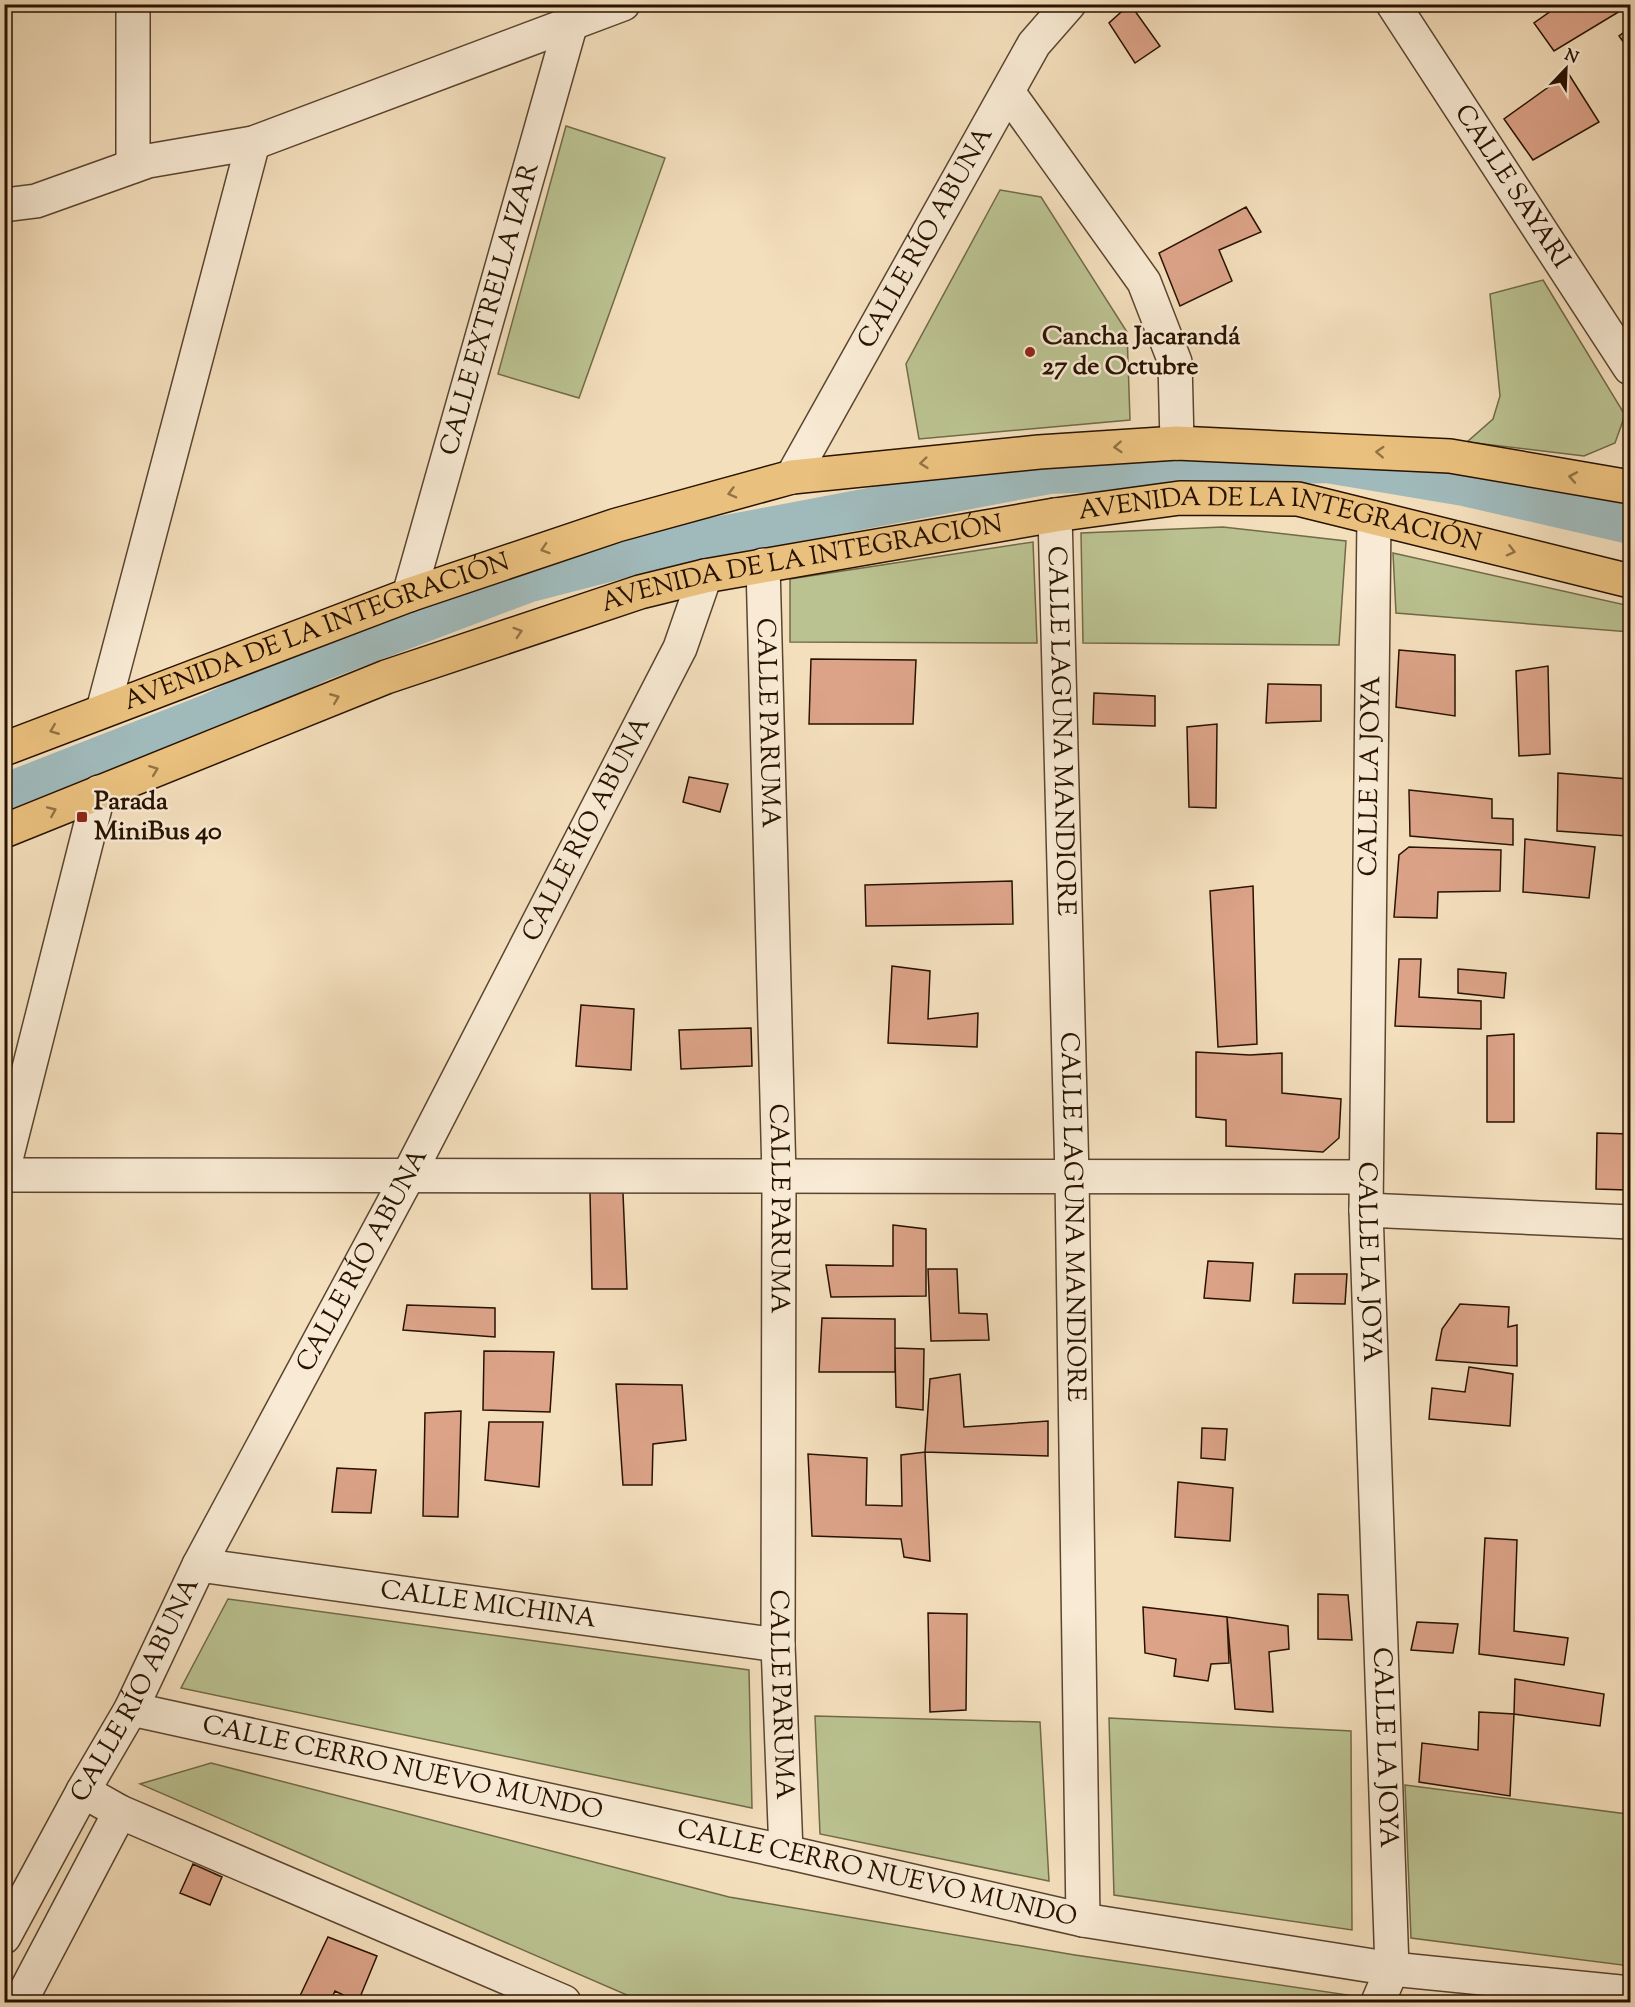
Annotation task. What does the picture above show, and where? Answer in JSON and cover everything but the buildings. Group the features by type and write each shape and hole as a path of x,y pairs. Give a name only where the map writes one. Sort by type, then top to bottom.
{"main road":[{"name":"AVENIDA DE LA INTEGRACIÓN","path":"4,749 409,595 617,525 792,477 1039,452 1177,443 1450,456 1630,487"},
{"name":"AVENIDA DE LA INTEGRACIÓN","path":"4,831 386,677 640,592 705,576 1055,514 1180,498 1298,499 1630,580"}],"street":[{"path":"133,4 133,166"},
{"path":"4,205 36,201 148,161 253,143 623,4"},
{"name":"CALLE RÍO ABUNA","path":"792,477 1034,44 1069,4"},
{"name":"CALLE SAYARI","path":"1393,4 1630,368"},
{"name":"CALLE EXTRELLA IZAR","path":"409,595 571,23"},
{"path":"1008,92 1144,282 1175,362 1177,443"},
{"path":"103,710 253,143"},
{"name":"CALLE LAGUNA MANDIORE","path":"1055,514 1072,1177 1083,1920"},
{"name":"CALLE LA JOYA","path":"1374,518 1366,1210 1392,1969 1378,2002"},
{"name":"CALLE PARUMA","path":"763,566 779,1176 778,1645 786,1852"},
{"name":"CALLE RÍO ABUNA","path":"4,1937 16,1901 131,1709 199,1565 408,1176 680,648 705,576"},
{"path":"4,1167 99,792"},
{"path":"4,1175 1366,1177"},
{"path":"1366,1210 1630,1222"},
{"name":"CALLE MICHINA","path":"199,1565 778,1645"},
{"name":"CALLE CERRO NUEVO MUNDO","path":"131,1709 786,1852 1083,1920 1392,1969 1630,1993"},
{"path":"83,1791 120,1812 564,2002"},
{"path":"20,2002 120,1812"}],"green space":[{"path":"566,126 665,158 579,398 498,374"},
{"path":"1000,190 1041,197 1127,332 1130,420 919,439 906,364"},
{"path":"1543,280 1625,415 1615,443 1584,456 1467,442 1493,419 1500,396 1490,294"},
{"path":"1223,527 1346,541 1339,645 1083,643 1081,533"},
{"path":"1033,542 1037,643 790,642 790,579"},
{"path":"1393,553 1630,606 1630,632 1396,613"},
{"path":"228,1599 749,1670 752,1808 181,1688"},
{"path":"815,1716 1040,1722 1049,1881 820,1834"},
{"path":"1109,1718 1351,1731 1352,1930 1114,1895"},
{"path":"211,1763 729,1897 1075,1955 1348,1995 1345,2002 643,2002 140,1784"},
{"path":"1405,1785 1627,1814 1630,1966 1411,1938"}],"waterway":[{"path":"4,794 209,714 321,661 527,583 674,545 1049,474 1327,463 1464,486 1630,524"}],"place":[{"name":"Cancha Jacarandá 27 de Octubre","path":"1030,352"},
{"name":"Parada MiniBus 40","path":"82,817"}]}
